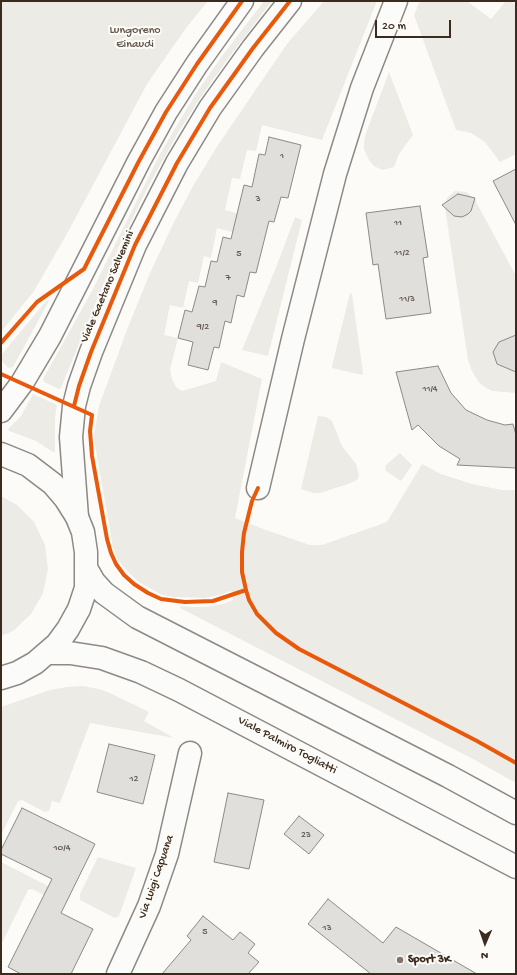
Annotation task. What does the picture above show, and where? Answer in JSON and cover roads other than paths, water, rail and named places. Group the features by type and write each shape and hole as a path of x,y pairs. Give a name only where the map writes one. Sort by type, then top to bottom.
{"main road":[{"path":"1,411 22,383 50,336 139,161 166,112 197,64 242,1"},
{"name":"Viale Gaetano Salvemini","path":"77,517 71,437 74,406 79,386 94,345 135,245 177,163 210,108 253,48 290,1"},
{"path":"258,488 293,339 335,174 362,88 396,1"},
{"path":"1,454 28,465 53,484 65,498 77,517 83,532 86,552 86,588 79,609 68,630 57,644 36,663 17,673 1,678"},
{"path":"86,568 94,582 104,593 137,617 448,776 516,813"},
{"name":"Viale Palmiro Togliatti","path":"48,653 70,653 102,658 140,672 179,690 516,867"},
{"name":"Via Luigi Capuana","path":"118,974 149,906 167,854 190,753"}],"place":[{"name":"Sport 3K","path":"400,960"}],"park label":[{"name":"Lungoreno Einaudi","path":"135,38"}]}
